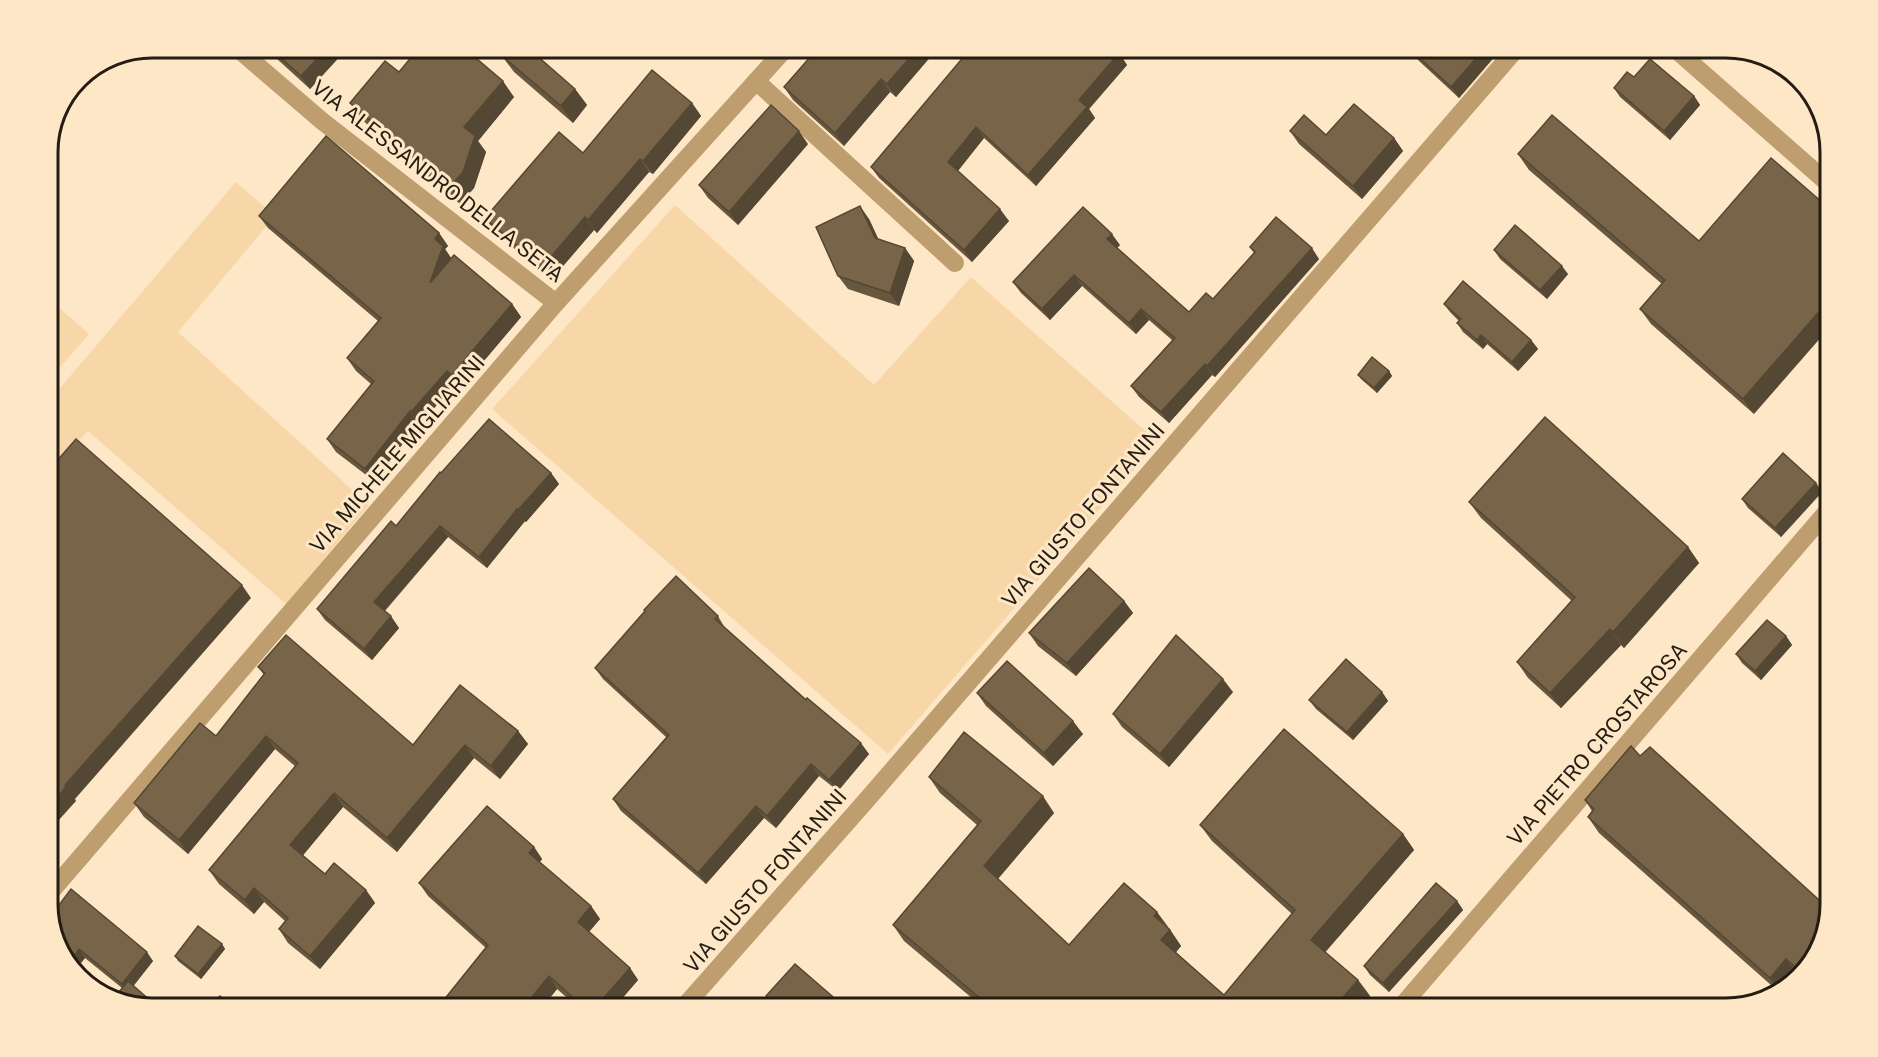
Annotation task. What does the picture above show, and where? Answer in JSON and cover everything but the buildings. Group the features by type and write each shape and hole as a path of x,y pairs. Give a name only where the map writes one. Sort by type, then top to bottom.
{"street":[{"name":"VIA ALESSANDRO DELLA SETA","path":"249,58 322,121 556,303"},
{"name":"VIA MICHELE MIGLIARINI","path":"59,882 556,303 777,58"},
{"name":"VIA GIUSTO FONTANINI","path":"692,998 864,803 1507,58"},
{"path":"1685,58 1819,174"},
{"path":"756,81 955,263"},
{"name":"VIA PIETRO CROSTAROSA","path":"1408,998 1819,520"}],"shaded area":[{"path":"236,182 275,216 178,332 369,505 286,604 88,431 59,462 59,389"},
{"path":"675,205 874,385 971,277 1158,442 888,754 492,409"},
{"path":"59,308 89,334 59,368"}]}
